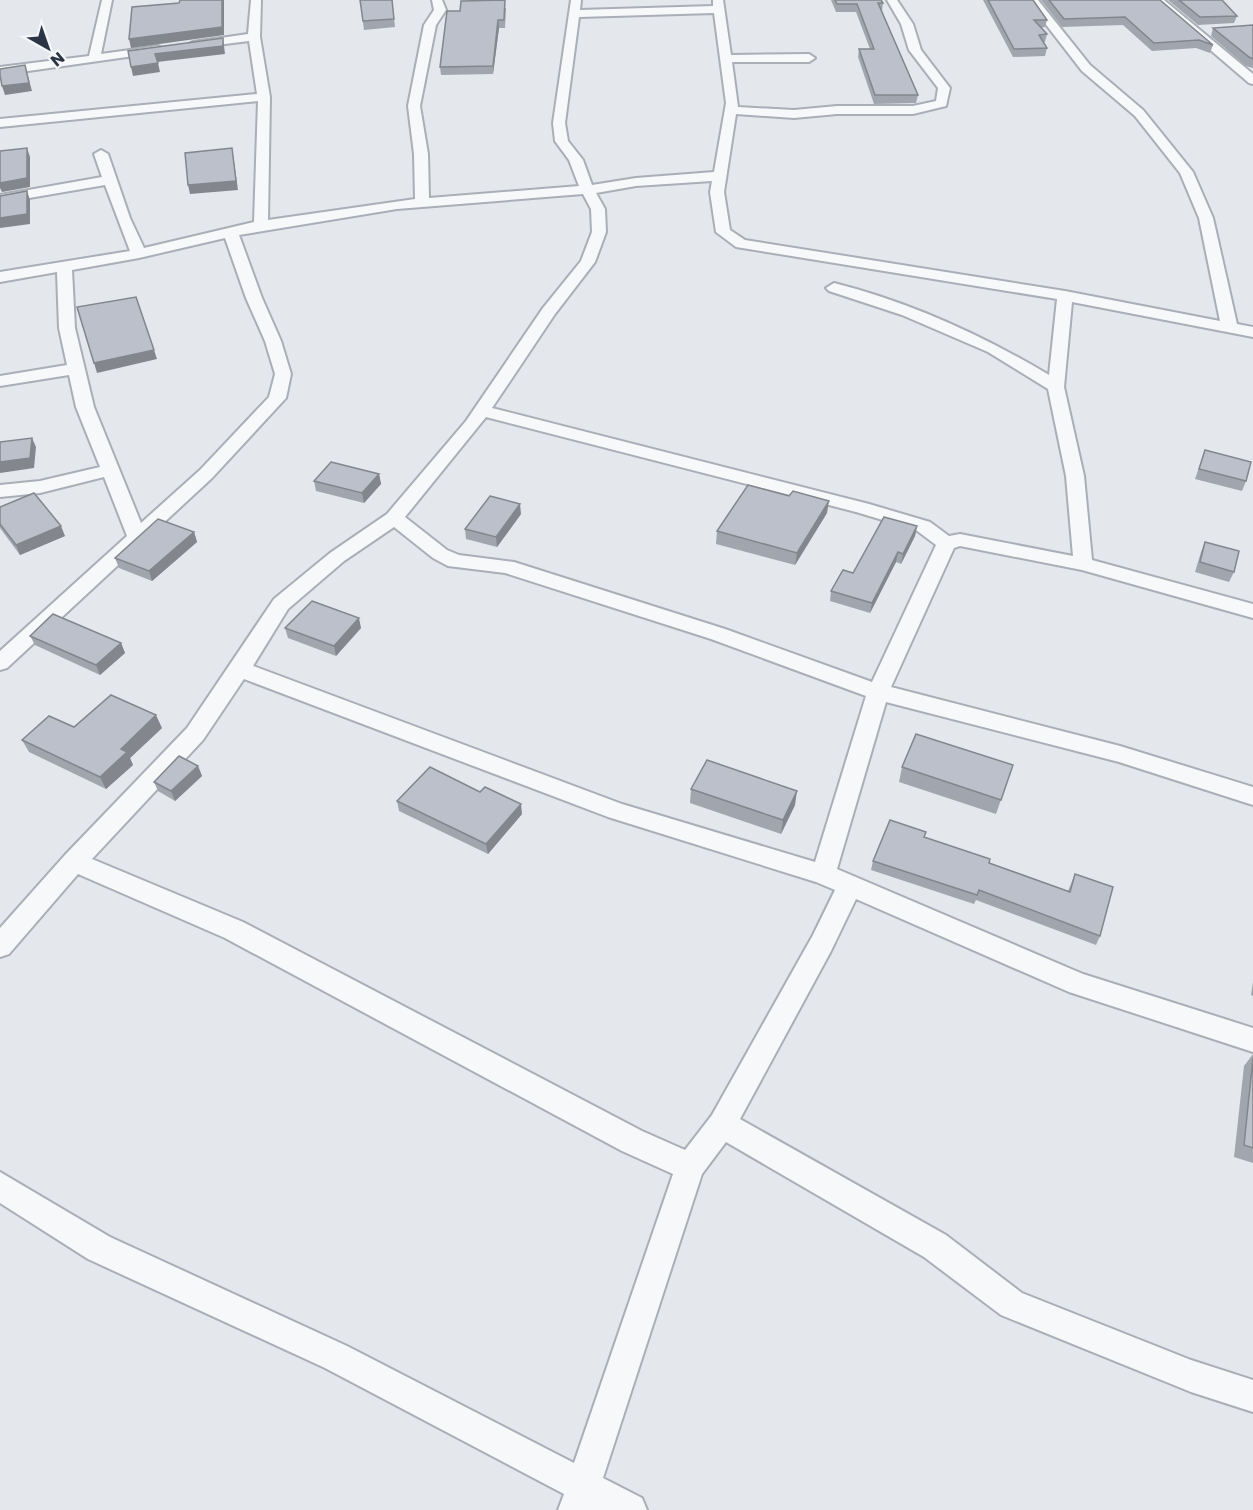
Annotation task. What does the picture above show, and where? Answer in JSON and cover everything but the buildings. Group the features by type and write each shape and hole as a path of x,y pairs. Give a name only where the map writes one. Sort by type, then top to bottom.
{"street":[{"path":"94,59 107,0"},
{"path":"256,0 254,37 264,97 261,225"},
{"path":"422,203 421,154 414,105 430,25 440,10 437,0"},
{"path":"731,110 794,114 837,110 913,110 942,103 944,88 915,50 907,24 892,0"},
{"path":"1032,0 1086,68 1139,113 1186,172 1206,218 1229,326"},
{"path":"1157,0 1201,31 1253,80"},
{"path":"0,946 74,862 195,734 281,604 337,557 394,518 482,411 549,310 588,262 599,232 598,209 587,190 576,160 562,141 559,123 575,7 719,5 731,110 717,192 723,231 741,244 1065,296 1253,332"},
{"path":"0,71 254,37"},
{"path":"726,59 809,58"},
{"path":"0,123 264,97"},
{"path":"101,154 123,218 139,254"},
{"path":"0,278 139,254 261,225 422,203 587,190 636,182 719,176"},
{"path":"0,199 110,180"},
{"path":"0,663 206,474 277,398 284,374 230,231"},
{"path":"64,267 67,327 85,407 137,538"},
{"path":"834,288 908,312 962,335 993,349 1056,387"},
{"path":"1065,296 1056,387 1075,476 1083,564"},
{"path":"0,381 76,369"},
{"path":"482,411 882,514 923,526 946,543 960,540 1083,564 1253,611"},
{"path":"0,491 40,487 110,470"},
{"path":"394,518 440,554 455,561 507,567 717,634 878,692 1120,754 1253,796"},
{"path":"823,874 878,692 946,543"},
{"path":"240,669 616,811 823,874 1078,984 1253,1040"},
{"path":"74,862 234,930 632,1141 690,1167"},
{"path":"579,1499 690,1167 722,1124 822,943 850,885"},
{"path":"722,1124 935,1246 1012,1304 1191,1376 1253,1396"},
{"path":"0,1186 99,1248 336,1358 579,1499 630,1510"}]}
